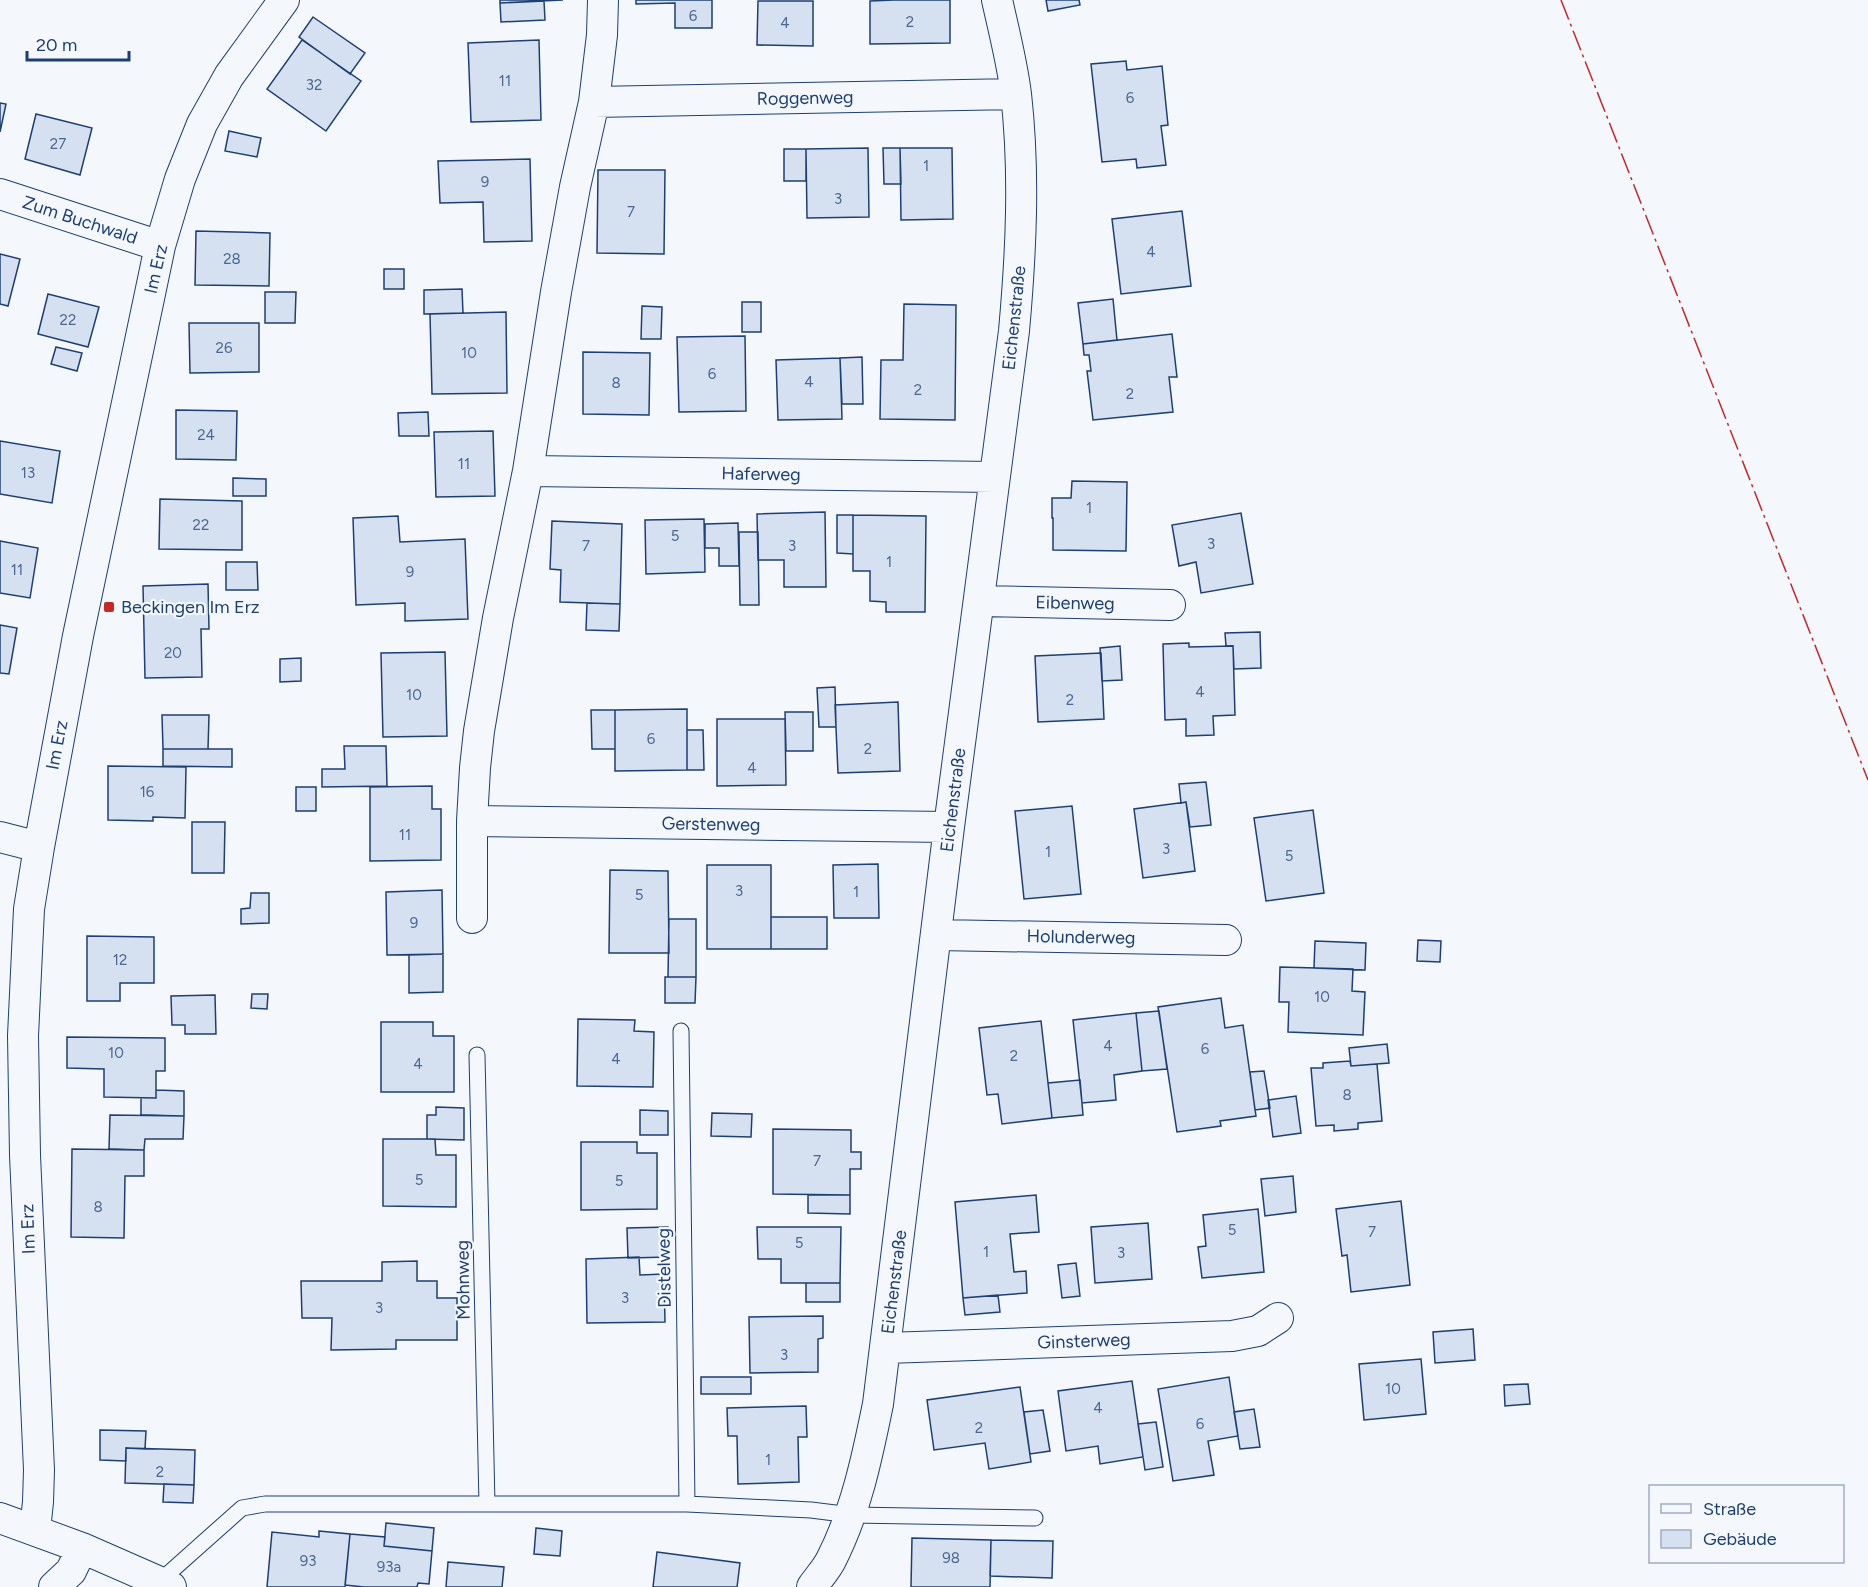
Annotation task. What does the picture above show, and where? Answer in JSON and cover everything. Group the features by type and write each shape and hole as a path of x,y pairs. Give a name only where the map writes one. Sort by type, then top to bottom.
{"street":[{"name":"Im Erz","path":"36,1530 39,1470 25,1155 23,1036 29,909 39,847 78,636 160,246 180,179 202,124 230,76 284,0"},
{"path":"472,918 472,821 479,731 498,618 528,471 575,186 594,102 602,35 603,0"},
{"name":"Eichenstraße","path":"812,1587 830,1562 852,1515 878,1404 949,827 1014,331 1020,257 1021,170 1016,94 1009,50 997,0"},
{"name":"Roggenweg","path":"594,102 1016,94"},
{"name":"Zum Buchwald","path":"0,194 160,246"},
{"name":"Haferweg","path":"528,471 994,477"},
{"name":"Eibenweg","path":"980,601 1170,605"},
{"name":"Gerstenweg","path":"472,821 949,827"},
{"path":"0,837 39,847"},
{"name":"Holunderweg","path":"937,935 1226,940"},
{"name":"Ginsterweg","path":"886,1348 1232,1336 1258,1331 1278,1318"},
{"path":"0,1518 82,1548 165,1584"},
{"path":"54,1587 71,1571 82,1548"}],"lane":[{"name":"Distelweg","path":"681,1031 687,1504"},
{"name":"Mohnweg","path":"477,1055 487,1504"},
{"path":"165,1584 242,1509 265,1504 687,1504 811,1510 852,1515 1035,1518"}],"building":[{"path":"500,0 563,0 500,3"},
{"path":"636,0 712,0 712,28 675,28 675,3 636,4"},
{"path":"950,0 950,43 870,44 870,1"},
{"path":"1046,0 1079,0 1080,5 1048,11"},
{"path":"544,1 545,20 501,22 500,3"},
{"path":"758,1 813,1 813,46 757,45"},
{"path":"313,17 365,53 350,74 299,37"},
{"path":"302,40 361,81 326,131 267,89"},
{"path":"539,40 541,120 471,122 468,43"},
{"path":"1126,61 1127,70 1162,66 1168,125 1161,126 1166,165 1137,168 1136,159 1102,162 1091,64"},
{"path":"0,103 6,104 0,132"},
{"path":"36,114 92,128 80,175 25,159"},
{"path":"229,131 261,138 257,157 225,151"},
{"path":"868,148 869,217 807,218 806,149"},
{"path":"883,148 900,148 901,184 884,184"},
{"path":"900,148 952,148 953,219 901,220"},
{"path":"784,149 806,149 806,181 784,181"},
{"path":"530,159 532,241 484,242 483,202 440,203 438,161"},
{"path":"598,170 665,170 664,254 597,253"},
{"path":"1182,211 1191,286 1121,294 1112,219"},
{"path":"196,231 270,233 269,286 195,285"},
{"path":"0,254 20,259 8,306 0,304"},
{"path":"384,269 404,269 404,289 384,289"},
{"path":"462,289 463,313 424,314 424,290"},
{"path":"265,292 296,292 295,323 265,323"},
{"path":"48,294 99,307 88,347 38,334"},
{"path":"1113,299 1117,340 1083,344 1078,303"},
{"path":"742,302 761,302 761,332 742,332"},
{"path":"904,304 956,305 955,420 880,419 881,360 903,360"},
{"path":"642,306 662,307 661,339 641,339"},
{"path":"506,312 507,393 432,394 430,314"},
{"path":"189,323 259,323 259,372 190,373"},
{"path":"1172,334 1177,377 1169,377 1173,412 1093,420 1087,371 1091,371 1089,355 1084,355 1083,344"},
{"path":"745,336 746,411 679,412 677,337"},
{"path":"56,347 82,353 77,371 51,364"},
{"path":"583,352 650,353 649,415 583,414"},
{"path":"862,357 863,404 842,404 840,358"},
{"path":"840,358 842,419 778,420 776,360"},
{"path":"176,410 237,411 236,460 176,459"},
{"path":"428,412 429,436 399,436 398,413"},
{"path":"493,431 495,496 436,497 434,432"},
{"path":"0,441 60,451 52,503 0,494"},
{"path":"233,478 266,479 266,496 233,496"},
{"path":"1072,481 1127,482 1126,551 1053,550 1052,498 1071,498"},
{"path":"160,499 242,501 242,550 159,549"},
{"path":"825,512 826,587 784,587 784,560 758,560 757,514"},
{"path":"1241,513 1253,584 1201,593 1196,562 1179,566 1172,525"},
{"path":"837,515 853,515 853,554 837,553"},
{"path":"853,515 926,516 925,612 886,612 886,602 870,601 870,571 853,571"},
{"path":"398,516 400,542 465,539 468,619 405,621 405,603 356,605 353,518"},
{"path":"704,519 705,572 646,574 645,520"},
{"path":"552,521 622,524 620,604 560,602 561,570 550,569"},
{"path":"738,523 739,566 719,566 719,548 705,548 705,524"},
{"path":"739,532 758,532 759,605 740,605"},
{"path":"0,541 38,548 30,598 0,593"},
{"path":"226,562 257,562 258,590 226,590"},
{"path":"208,584 209,629 201,629 202,677 145,678 143,586"},
{"path":"587,603 620,604 619,631 586,630"},
{"path":"0,625 17,628 9,674 0,673"},
{"path":"1260,632 1261,668 1234,669 1233,646 1226,646 1225,633"},
{"path":"1189,643 1189,647 1233,646 1235,715 1213,716 1214,735 1186,736 1186,719 1165,720 1163,644"},
{"path":"1120,646 1122,680 1102,681 1100,648"},
{"path":"445,652 447,736 383,737 381,653"},
{"path":"1101,653 1104,719 1038,722 1035,656"},
{"path":"301,658 301,681 280,682 280,659"},
{"path":"835,687 836,727 819,727 817,688"},
{"path":"898,702 900,771 838,773 835,705"},
{"path":"687,709 687,770 615,771 615,710"},
{"path":"591,710 615,710 615,749 592,749"},
{"path":"785,712 813,712 813,751 786,751"},
{"path":"162,715 209,715 208,749 163,749"},
{"path":"717,719 785,719 786,785 717,786"},
{"path":"687,730 703,730 704,770 687,770"},
{"path":"344,746 386,746 387,786 322,787 322,769 345,769"},
{"path":"163,749 232,749 232,767 163,766"},
{"path":"108,766 186,767 185,818 153,817 153,821 108,820"},
{"path":"1206,782 1211,825 1190,827 1186,802 1181,803 1179,784"},
{"path":"432,786 432,809 441,809 441,860 370,861 370,787"},
{"path":"296,787 316,787 316,811 296,811"},
{"path":"1186,802 1195,871 1143,878 1134,809"},
{"path":"1072,806 1081,894 1024,899 1015,811"},
{"path":"1313,810 1324,893 1266,901 1254,818"},
{"path":"192,822 225,822 224,873 192,873"},
{"path":"878,864 879,918 834,918 833,865"},
{"path":"707,865 771,865 771,949 707,949"},
{"path":"610,870 668,871 669,953 609,953"},
{"path":"442,890 443,954 387,955 386,892"},
{"path":"251,893 269,893 269,923 241,924 241,909 250,908"},
{"path":"771,917 827,917 827,949 771,949"},
{"path":"669,919 696,919 696,977 668,977"},
{"path":"87,936 154,937 154,983 120,983 120,1001 87,1001"},
{"path":"1418,940 1441,941 1440,962 1417,961"},
{"path":"1315,941 1366,943 1365,970 1314,968"},
{"path":"443,954 443,992 409,993 409,955"},
{"path":"1280,967 1353,969 1352,991 1365,992 1363,1035 1288,1032 1289,1002 1279,1002"},
{"path":"665,977 696,977 695,1003 665,1003"},
{"path":"252,994 268,994 267,1009 251,1008"},
{"path":"215,995 216,1034 185,1034 185,1025 172,1025 171,996"},
{"path":"1221,998 1225,1028 1243,1025 1256,1116 1220,1121 1221,1126 1177,1132 1158,1007"},
{"path":"1159,1011 1167,1069 1142,1071 1136,1013"},
{"path":"1136,1013 1142,1071 1114,1075 1116,1100 1082,1103 1073,1020"},
{"path":"578,1019 635,1020 634,1031 654,1032 653,1087 577,1086"},
{"path":"1041,1021 1052,1118 1002,1124 998,1094 987,1095 979,1028"},
{"path":"381,1022 433,1022 433,1036 454,1036 454,1092 381,1092"},
{"path":"67,1037 165,1038 165,1071 156,1071 156,1098 104,1097 104,1069 67,1068"},
{"path":"1387,1044 1389,1063 1351,1066 1349,1048"},
{"path":"1350,1061 1351,1066 1377,1064 1382,1121 1358,1123 1358,1129 1334,1131 1334,1125 1316,1126 1311,1068 1323,1068 1323,1063"},
{"path":"1264,1071 1270,1108 1255,1110 1250,1072"},
{"path":"1080,1080 1083,1115 1052,1118 1048,1083"},
{"path":"156,1090 184,1091 184,1116 141,1115 141,1098 156,1098"},
{"path":"1296,1096 1301,1133 1273,1137 1268,1100"},
{"path":"436,1107 464,1108 464,1140 427,1139 427,1115 436,1115"},
{"path":"640,1110 668,1111 668,1135 640,1135"},
{"path":"712,1113 752,1114 751,1137 711,1136"},
{"path":"110,1115 184,1116 183,1139 145,1139 144,1150 109,1149"},
{"path":"773,1129 851,1130 851,1152 861,1152 861,1169 850,1169 850,1195 773,1194"},
{"path":"383,1139 435,1139 436,1155 456,1155 456,1207 383,1206"},
{"path":"581,1142 637,1142 637,1153 657,1153 657,1209 581,1210"},
{"path":"72,1149 144,1150 144,1176 125,1176 124,1238 71,1237"},
{"path":"1293,1176 1296,1212 1265,1216 1261,1179"},
{"path":"808,1195 850,1195 850,1214 808,1213"},
{"path":"1036,1195 1039,1232 1010,1234 1014,1272 1026,1271 1027,1293 963,1298 955,1202"},
{"path":"1401,1201 1410,1285 1351,1292 1347,1255 1342,1256 1336,1209"},
{"path":"1258,1209 1264,1272 1202,1278 1198,1247 1206,1246 1203,1215"},
{"path":"1148,1223 1152,1279 1095,1283 1091,1227"},
{"path":"668,1227 669,1257 628,1258 627,1228"},
{"path":"757,1227 841,1227 840,1283 781,1283 781,1259 758,1259"},
{"path":"639,1257 640,1275 664,1274 665,1322 587,1323 586,1259"},
{"path":"417,1261 417,1281 437,1281 437,1298 457,1298 457,1340 396,1340 396,1349 331,1350 332,1318 302,1318 301,1281 382,1281 382,1262"},
{"path":"1076,1263 1080,1296 1062,1298 1058,1265"},
{"path":"806,1283 840,1283 840,1302 806,1302"},
{"path":"998,1295 1000,1312 965,1315 963,1298"},
{"path":"823,1316 823,1338 818,1339 818,1372 750,1373 749,1317"},
{"path":"1473,1329 1475,1360 1435,1363 1433,1332"},
{"path":"1421,1359 1426,1414 1364,1420 1359,1364"},
{"path":"701,1377 751,1377 751,1394 701,1394"},
{"path":"1229,1377 1238,1436 1208,1441 1214,1475 1173,1481 1158,1389"},
{"path":"1132,1381 1143,1457 1100,1464 1098,1446 1066,1451 1058,1391"},
{"path":"1528,1384 1530,1404 1505,1406 1504,1385"},
{"path":"1020,1387 1031,1462 989,1469 985,1443 934,1450 927,1400"},
{"path":"806,1406 807,1437 798,1437 799,1482 738,1484 737,1436 728,1436 727,1408"},
{"path":"1254,1409 1260,1447 1240,1449 1234,1412"},
{"path":"1043,1410 1050,1451 1030,1454 1024,1412"},
{"path":"1156,1422 1163,1467 1145,1470 1138,1424"},
{"path":"100,1430 146,1431 145,1449 126,1448 126,1461 100,1460"},
{"path":"126,1448 195,1450 194,1485 125,1483"},
{"path":"164,1484 194,1485 193,1503 163,1502"},
{"path":"386,1523 434,1528 432,1551 384,1546"},
{"path":"536,1528 562,1531 560,1556 534,1554"},
{"path":"319,1531 350,1534 345,1587 267,1587 272,1532 319,1537"},
{"path":"350,1534 385,1537 384,1546 432,1551 429,1584 418,1583 417,1587 345,1585"},
{"path":"912,1538 991,1540 990,1587 911,1587"},
{"path":"991,1540 1053,1541 1052,1578 990,1576"},
{"path":"657,1552 740,1563 737,1587 653,1587"},
{"path":"448,1562 504,1567 502,1587 446,1587"}],"power":[{"path":"1561,0 1868,780"}],"place":[{"name":"Beckingen Im Erz","path":"109,607"}]}
